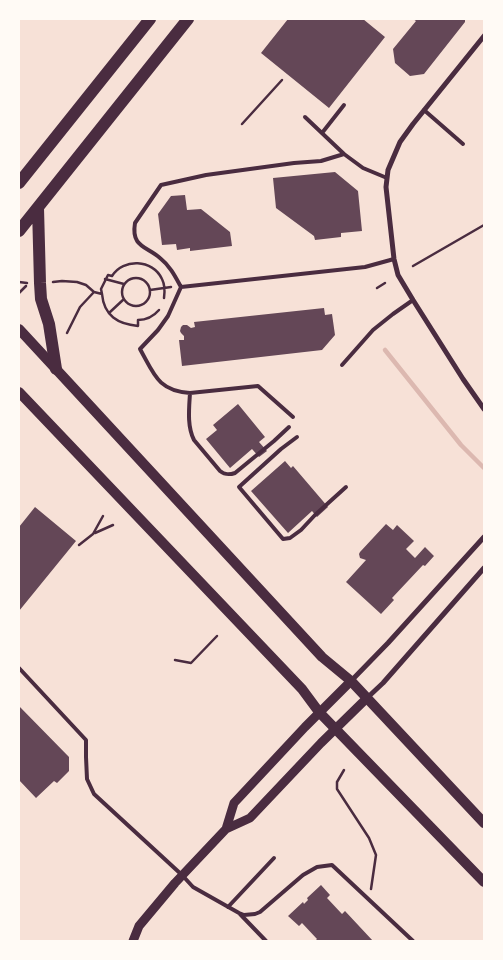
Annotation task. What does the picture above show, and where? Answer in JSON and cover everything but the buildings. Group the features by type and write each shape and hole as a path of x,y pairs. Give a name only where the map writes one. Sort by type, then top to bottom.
{"main road":[{"path":"19,183 150,19"},
{"path":"19,231 188,19"},
{"path":"38,208 40,291 49,324 56,369"},
{"path":"19,329 322,657 351,681 484,823"},
{"path":"19,392 302,688 319,712 335,729 484,882"}],"street":[{"path":"484,36 400,142 386,178 394,259 398,275 484,409"},
{"path":"226,829 234,803 319,712 388,643 484,537"},
{"path":"133,941 139,926 182,875 226,829 250,818 320,742 383,683 484,568"}],"lane":[{"path":"322,133 344,104"},
{"path":"424,110 463,144"},
{"path":"305,117 344,154 363,168 386,178"},
{"path":"181,287 172,270 160,257 138,243 135,237 135,223 161,185 206,175 321,161 344,154"},
{"path":"181,287 365,266 394,259"},
{"path":"181,287 168,316 140,349 159,382 168,389 190,393 258,386 293,417"},
{"path":"342,365 373,330 413,300"},
{"path":"190,393 189,417 191,436 220,471 227,475 235,473 289,427"},
{"path":"297,437 239,487 283,539 290,538 301,530 346,487"},
{"path":"19,668 86,740 87,778 94,794 193,886 244,915 255,914 260,912 303,875 317,867 332,866 413,941"},
{"path":"228,907 274,858"},
{"path":"239,912 266,941"}],"path":[{"path":"242,124 282,80"},
{"path":"413,266 484,224"},
{"path":"161,307 150,318 138,320 138,326 127,325 109,313 103,300 101,289 108,274 112,276 118,269 129,264 144,264 158,272 163,280 165,288 162,302"},
{"path":"133,278 139,278 144,281 150,290 148,300 139,306 133,306 124,300 122,292 124,284 133,278"},
{"path":"105,279 124,284"},
{"path":"51,283 62,281 77,282 86,285 94,292 102,294"},
{"path":"19,282 30,283 19,293"},
{"path":"377,288 385,283"},
{"path":"150,290 165,288"},
{"path":"67,333 80,307 94,292"},
{"path":"109,313 124,300"},
{"path":"93,534 103,516"},
{"path":"79,545 93,534 113,526"},
{"path":"175,660 190,663 217,636"},
{"path":"344,770 337,782 337,789 369,838 376,855 369,900"}],"waterway":[{"path":"385,350 461,445 484,468"}]}
